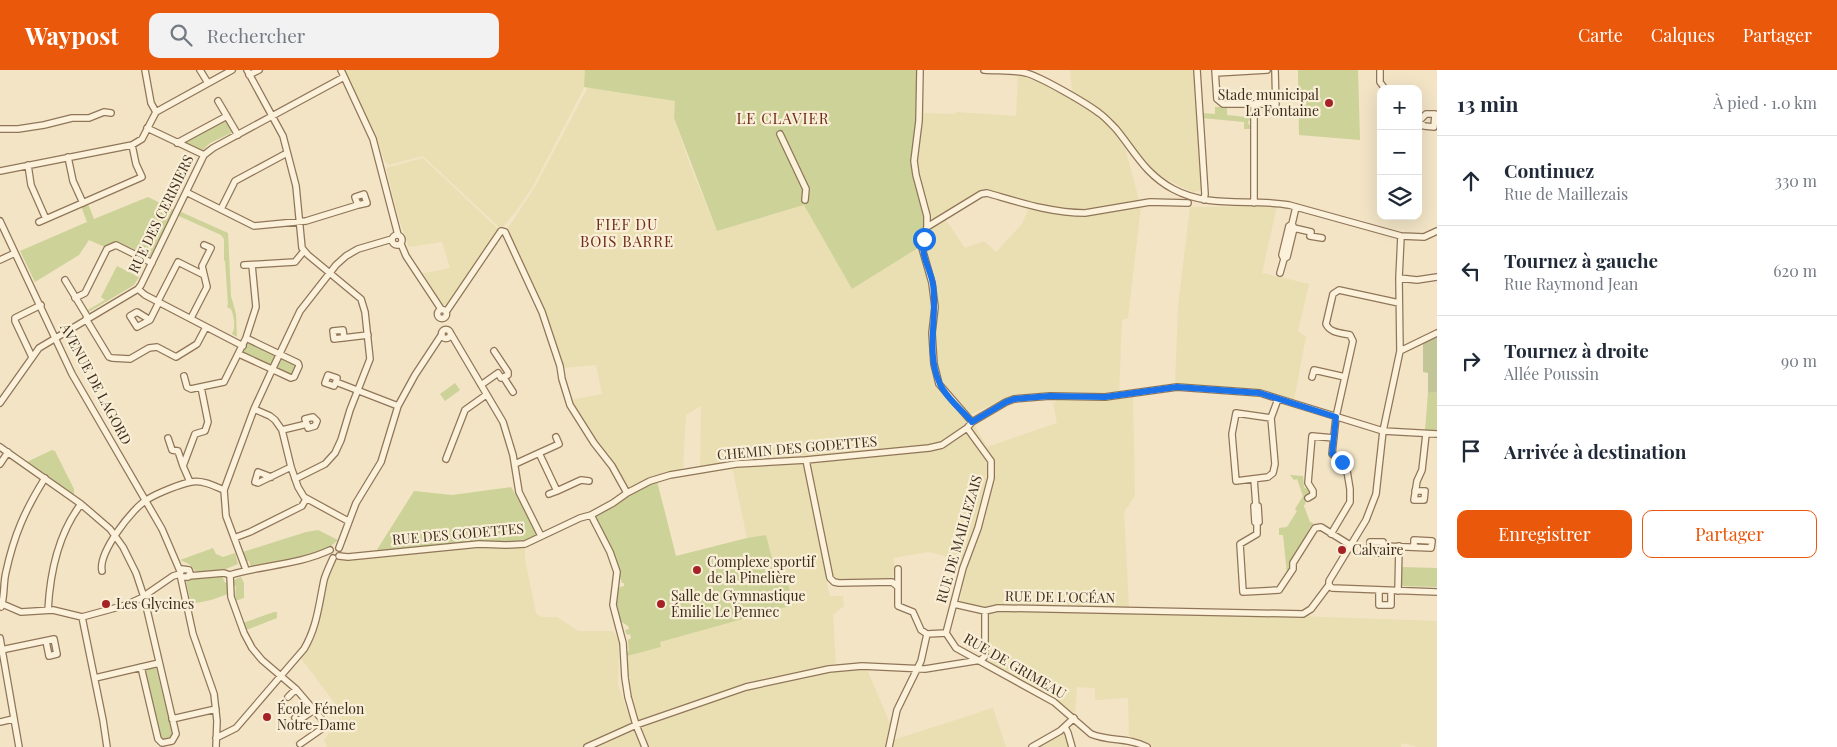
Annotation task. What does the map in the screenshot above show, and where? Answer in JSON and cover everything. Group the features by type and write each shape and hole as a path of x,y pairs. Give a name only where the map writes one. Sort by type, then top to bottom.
{"street":[{"path":"145,70 151,103 156,112"},
{"path":"200,70 208,84"},
{"path":"0,170 132,145 142,139 156,112 232,70"},
{"path":"259,70 248,73 283,136 296,186 301,243 304,251 361,299 366,312 370,359 341,440 335,453 325,464 295,479"},
{"path":"341,70 373,139 394,223 396,241 441,312 448,335 481,385 502,422 515,464 519,492 540,536"},
{"path":"920,70 919,121 914,162 927,216 927,227 922,248 932,283 935,307 932,333 934,364 940,384 972,422"},
{"path":"984,70 1027,73 1045,81 1100,113 1116,129 1138,161 1156,178 1176,191 1204,200 1276,203 1401,236 1424,237 1437,231"},
{"path":"1197,70 1204,200"},
{"path":"1267,70 1216,72 1217,99 1223,104 1254,104 1275,107 1275,70"},
{"path":"1380,70 1380,82 1382,85"},
{"name":"RUE DES CERISIERS","path":"0,403 39,348 138,288 204,155 213,148 344,77"},
{"path":"218,101 238,135"},
{"path":"1254,104 1254,203"},
{"path":"0,128 18,129 60,122 72,118 89,118 104,112 112,113"},
{"path":"178,142 227,116"},
{"path":"147,128 204,155"},
{"path":"780,134 806,189 805,200"},
{"path":"39,222 142,178 136,164 132,145"},
{"path":"221,209 235,181 287,153"},
{"path":"68,157 73,182 83,203"},
{"path":"28,165 32,185 46,219"},
{"path":"186,192 254,226 299,222 358,205 356,197 364,194 369,203"},
{"path":"927,227 981,194 988,193 1038,208 1074,213 1085,213 1150,202 1188,203"},
{"path":"1293,226 1296,207"},
{"name":"AVENUE DE LAGORD","path":"0,221 72,374 162,529 184,575 193,634 208,672 214,694 216,747"},
{"path":"1280,273 1289,226 1311,232 1310,236 1322,238"},
{"path":"441,312 501,231 505,232 542,312 560,366 570,405 594,443 612,466 627,493"},
{"name":"RUE DE L'OCÉAN","path":"954,604 985,611 998,608 1303,614 1311,609 1329,585 1329,581 1366,520 1376,494 1383,431 1400,351 1399,278 1401,236"},
{"path":"246,568 226,516 224,490 254,409 279,354 300,311 330,272 346,256 358,249 376,243 396,241"},
{"path":"76,298 86,293 107,249 116,245 152,263"},
{"path":"191,318 207,287 202,271 211,248 204,245"},
{"path":"244,265 295,262 304,251"},
{"path":"0,260 15,253"},
{"path":"150,320 178,262 202,271"},
{"path":"184,376 186,387 191,389 224,382 243,346 256,307 252,265"},
{"path":"1399,278 1418,280 1437,278"},
{"path":"65,280 109,357 130,358 149,348 157,348 176,357 197,344 206,327"},
{"path":"138,288 145,295 243,346"},
{"path":"1331,534 1350,502 1346,465 1332,454 1336,417 1353,339 1350,335 1327,328 1326,324 1333,294 1339,290 1399,303"},
{"path":"32,357 15,318 41,306"},
{"path":"1400,351 1437,333"},
{"path":"344,338 368,335"},
{"path":"216,738 236,728 304,649 311,638 325,578 333,554 343,537 356,503 381,462 398,406 436,343 448,335"},
{"path":"239,354 291,378 294,377 299,367 298,363 246,338"},
{"path":"494,351 508,372 508,375 504,378"},
{"path":"502,363 496,370 513,392"},
{"path":"1312,377 1314,370 1345,376"},
{"path":"481,385 498,373"},
{"path":"336,382 398,406"},
{"path":"183,466 195,434 205,432 208,422 201,387"},
{"path":"967,428 972,422 1006,402 1025,398 1050,396 1105,397 1177,387 1260,393 1383,431 1437,434"},
{"path":"446,459 465,410 486,395"},
{"path":"1271,418 1236,413 1232,434 1236,481 1268,477 1273,473 1275,464 1271,418 1278,399"},
{"path":"254,409 270,416 282,430 295,479 306,499 348,521"},
{"path":"282,430 307,424"},
{"name":"CHEMIN DES GODETTES","path":"627,493 650,481 670,475 736,464 806,460 929,448 942,445 967,428"},
{"name":"RUE DE MAILLEZAIS","path":"946,633 963,568 978,528 991,478 990,460 967,428"},
{"path":"1415,491 1422,470 1426,434"},
{"path":"1308,498 1313,495 1313,491 1308,483 1312,436 1334,438"},
{"path":"515,464 559,444 556,437"},
{"path":"168,438 172,450 178,451 191,446"},
{"path":"0,447 97,517 115,536 132,564 144,596 176,734 175,739 172,741 162,742 158,739 141,668"},
{"path":"178,451 190,482"},
{"path":"0,464 8,452"},
{"path":"539,453 557,491"},
{"path":"806,460 830,578 834,582 839,583 892,582 897,586"},
{"path":"271,477 291,467"},
{"path":"45,478 27,506 13,541 5,575 1,606 21,612 59,610 82,617 115,609 144,596 173,576 227,574 231,597 249,644 258,656 296,689 325,724 300,744"},
{"path":"1254,479 1259,522 1257,522 1257,534 1240,544 1245,590 1279,590 1293,569 1293,563 1315,528 1321,527 1350,546"},
{"path":"549,494 580,480 589,481"},
{"path":"102,571 101,567 105,555 115,536 145,501 190,482 203,482 224,490"},
{"name":"RUE DES GODETTES","path":"227,574 246,568 305,560 319,555 333,554 350,557 479,544 525,544 580,518 591,516 627,493"},
{"path":"302,506 306,499"},
{"path":"48,610 50,586 56,557 69,525 81,504"},
{"path":"234,538 302,506 318,505"},
{"path":"591,516 610,552 617,572 613,605 623,643 625,678 633,716 645,747"},
{"path":"1383,546 1414,547"},
{"path":"1380,590 1379,605 1391,605 1399,546"},
{"path":"333,554 340,553 337,548"},
{"path":"898,569 898,606 914,612 921,630 927,634 946,633"},
{"path":"1329,585 1332,588 1437,592"},
{"path":"587,747 636,725 746,687 829,669 862,666 917,669 981,660 985,656 985,611"},
{"path":"82,617 107,747"},
{"name":"RUE DE GRIMEAU","path":"946,633 956,648 981,660 1054,702 1091,734 1098,737 1130,740 1147,747"},
{"path":"889,747 897,710 921,661 927,634"},
{"path":"0,638 3,679 19,747"},
{"path":"1,650 46,641"},
{"path":"95,678 159,663"},
{"path":"288,696 296,689"},
{"path":"172,719 216,709"},
{"path":"296,718 298,721 314,710"},
{"path":"1032,747 1065,727 1074,718"},
{"path":"0,722 13,719"},
{"path":"1065,727 1072,747"}],"shaded area":[{"path":"344,70 585,70 586,73 583,90 533,186 501,229 423,156 389,165 384,160 376,135"},
{"path":"1070,70 1195,70 1203,182 1200,191 1192,192 1158,175 1109,117 1072,92"},
{"path":"1018,75 1047,85 1098,116 1115,132 1126,151 1139,200 1085,211 1067,211 989,191 936,220 929,217 918,174 917,153 920,113 955,114 956,112 1016,116"},
{"path":"588,87 675,101 674,118 689,162 717,231 805,205 852,289 918,248 930,228 946,220 965,248 984,241 996,252 1022,224 1029,207 1069,214 1141,206 1128,318 1122,320 1119,394 1028,394 1009,397 969,415 987,447 1057,423 1053,402 1057,400 1119,399 1133,396 1135,496 1124,512 1129,607 1001,605 985,608 960,601 967,562 929,552 893,558 895,569 892,580 826,580 830,596 843,596 844,606 833,615 836,663 746,684 640,721 636,717 627,682 627,656 661,647 660,642 787,579 778,582 766,535 747,538 731,462 700,468 701,406 686,415 683,470 632,486 629,491 593,439 573,405 571,400 602,394 596,365 563,368 506,231 535,187"},
{"path":"423,158 499,230 450,306 440,304 420,274 450,268 442,242 409,247 398,216 386,168"},
{"path":"1277,206 1262,273 1309,284 1298,331 1306,337 1294,400 1259,390 1175,385 1178,306 1190,207"},
{"path":"525,546 525,559 538,615 557,617 578,631 612,631 615,633 619,643 618,684 628,713 632,717 631,723 581,747 327,747 324,740 343,714 300,657 313,639 333,561 374,554"},
{"path":"995,609 1243,614 1437,621 1437,747 1417,747 1402,743 1401,747 1154,747 1129,736 1128,698 1095,700 1095,688 1077,687 1075,716 1055,700 992,665 988,656 987,618 989,612"},
{"path":"866,667 892,728 887,747 647,747 640,729 643,723 745,689 823,672"},
{"path":"993,708 1006,747 891,747 893,740"},
{"path":"634,729 643,747 590,747"},
{"path":"1065,731 1069,747 1035,747"}],"green space":[{"path":"585,70 920,70 914,161 927,216 924,239 918,248 852,289 804,205 717,231 674,118 675,101 584,87"},
{"name":"Stade municipal La Fontaine","path":"1298,70 1358,70 1360,140 1299,135"},
{"path":"1215,107 1227,107 1227,115 1246,117 1248,107 1251,112 1248,113 1251,120 1248,121 1251,129 1244,129 1244,122 1202,118 1202,113 1215,114"},
{"path":"226,121 233,132 210,143 202,151 183,142"},
{"path":"148,197 174,210 150,257 119,242 105,247 89,240 79,255 35,282 20,251 87,222 81,206 88,204 94,219"},
{"path":"181,212 228,233 231,296 236,314 237,337 232,334 234,318 231,309 227,307 224,239 221,235 179,216"},
{"path":"117,266 139,277 134,285 87,313 86,311 105,300 101,297"},
{"path":"1437,336 1437,392 1428,393 1428,373 1423,372 1423,342"},
{"path":"247,341 276,355 271,366 242,353"},
{"path":"282,358 297,366 292,376 277,369"},
{"path":"455,383 460,390 445,401 440,394"},
{"path":"1437,392 1437,432 1425,430 1428,393"},
{"path":"52,450 55,451 74,489 74,495 27,462"},
{"path":"1290,475 1303,476 1304,487 1311,492 1304,506 1310,522 1313,523 1291,561 1292,568 1287,574 1283,535 1279,535 1279,528 1287,527 1297,511 1295,509 1303,496 1297,479 1294,480"},
{"name":"Complexe sportif de la Pinelière","path":"657,481 676,556 766,535 778,581 787,579 793,605 660,642 661,647 627,656 629,651 628,640 631,638 630,634 627,635 625,630 629,629 628,626 620,621 616,599 617,588 624,586 624,583 622,583 616,562 592,516 628,493"},
{"path":"511,487 541,536 525,544 479,544 375,553 414,491 452,495"},
{"path":"318,530 338,540 319,553 296,559 251,567 249,561 246,561 243,552"},
{"path":"213,548 216,554 223,557 235,553 238,564 221,571 199,572 180,560"},
{"path":"1401,567 1437,568 1437,587 1401,586"},
{"path":"222,576 225,583 229,581 228,594 191,604 186,581 190,578"},
{"path":"241,577 244,583 244,598 235,601 236,586 231,586 231,581"},
{"path":"277,612 277,618 246,630 243,623"},
{"path":"156,667 174,733 171,740 160,740 144,670"}],"place":[{"name":"Stade municipal La Fontaine","path":"1329,103"},
{"name":"Calvaire","path":"1342,550"},
{"name":"Complexe sportif de la Pinelière","path":"697,570"},
{"name":"Les Glycines","path":"106,604"},
{"name":"Salle de Gymnastique Émilie Le Pennec","path":"661,604"},
{"name":"École Fénelon Notre-Dame","path":"267,717"}],"district":[{"name":"LE CLAVIER","path":"783,119"},
{"name":"FIEF DU BOIS BARRE","path":"627,234"}],"route":[{"path":"924,239 922,248 932,283 935,307 932,333 934,364 940,384 946,394 972,422 1014,399 1050,396 1105,397 1168,387 1260,393 1336,417 1332,454 1342,462"}]}
